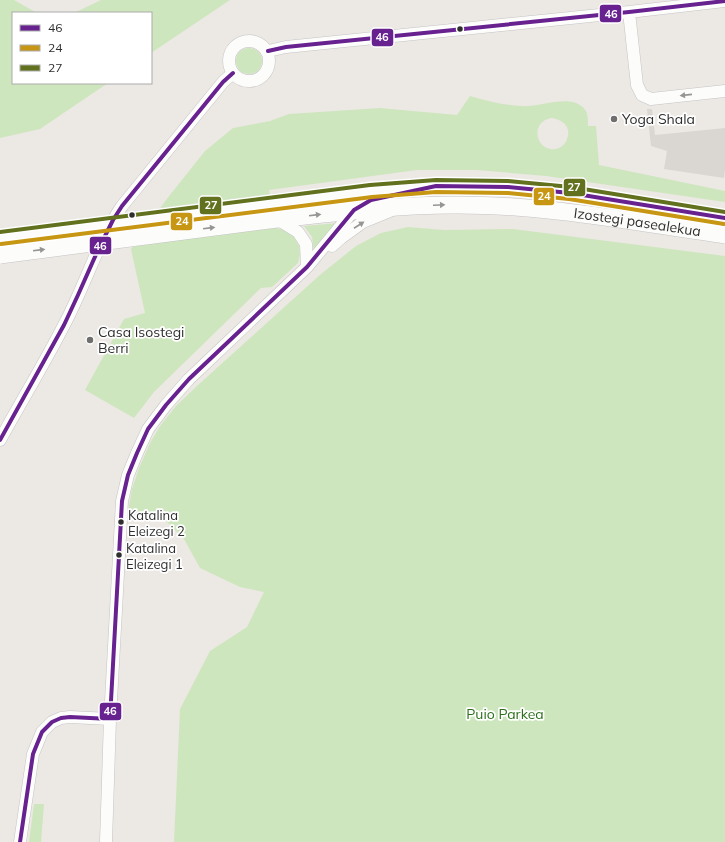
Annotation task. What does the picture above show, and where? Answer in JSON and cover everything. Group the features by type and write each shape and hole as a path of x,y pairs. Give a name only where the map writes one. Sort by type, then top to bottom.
{"main road":[{"name":"Izostegi pasealekua","path":"0,255 275,211 371,191 436,186 508,187 570,193 725,218"},
{"name":"Izostegi pasealekua","path":"0,238 275,211 354,210 400,206 452,205 504,206 555,210 725,235"}],"street":[{"path":"268,51 292,47 725,1"},
{"path":"629,12 637,85 642,95 651,99 725,91"},
{"path":"248,40 259,42 268,51 270,63 268,70 257,80 244,81 239,79 233,73 229,65 229,57 231,51 241,42 248,40"},
{"path":"0,440 65,324 115,215 223,82 233,73"},
{"path":"307,268 354,210 371,200 436,186"},
{"path":"106,842 110,719 122,501 128,475 148,429 166,404 189,379 307,268 341,238 363,222 400,206"},
{"path":"275,211 298,232 306,244 307,268"},
{"path":"20,842 33,754 42,732 52,722 61,718 110,719"}],"green space":[{"path":"0,0 14,0 35,12 12,12 12,84 107,84 40,129 0,138"},
{"path":"101,0 230,0 152,52 152,12 76,12"},
{"path":"249,48 258,52 262,61 258,70 249,74 240,70 236,61 240,52"},
{"path":"470,96 482,100 521,106 565,101 573,102 580,105 586,111 588,116 588,126 596,126 599,165 725,191 725,202 546,176 477,170 417,170 269,190 277,228 284,230 294,237 299,246 300,255 298,263 272,287 261,288 154,392 134,418 85,390 124,319 145,313 131,249 166,200 205,151 233,128 270,121 289,114 380,108 457,115","holes":["551,118 565,124 568,135 566,142 563,145 559,148 552,149 541,143 537,132 539,126 544,121"]},
{"path":"339,223 314,251 312,237 304,226"},
{"name":"Puio Parkea","path":"408,227 444,230 513,229 725,256 725,842 174,842 180,709 210,651 247,627 264,592 240,587 200,568 184,539 160,515 128,512 132,489 139,468 150,443 160,426 176,406 321,274 356,246 381,233"},
{"path":"34,804 44,804 41,842 29,842"}],"shaded area":[{"path":"647,109 652,109 655,135 725,128 724,178 664,169 667,151 651,146"}],"transit line":[{"name":"46","path":"268,51 286,47 725,1"},
{"name":"46","path":"0,440 64,325 113,220 122,206 223,82 233,73"},
{"name":"27","path":"0,232 370,185 436,180 508,181 571,187 725,212"},
{"name":"46","path":"20,842 33,754 42,732 52,722 61,718 110,719 122,501 128,475 148,429 166,405 189,379 307,267 354,210 371,200 436,186 508,187 570,193 725,218"},
{"name":"24","path":"1,244 372,197 436,192 508,193 569,199 724,224"}],"place":[{"name":"Yoga Shala","path":"614,119"},
{"name":"Casa Isostegi Berri","path":"90,340"},
{"name":"Katalina Eleizegi 2","path":"121,522"},
{"name":"Katalina Eleizegi 1","path":"119,555"}]}
